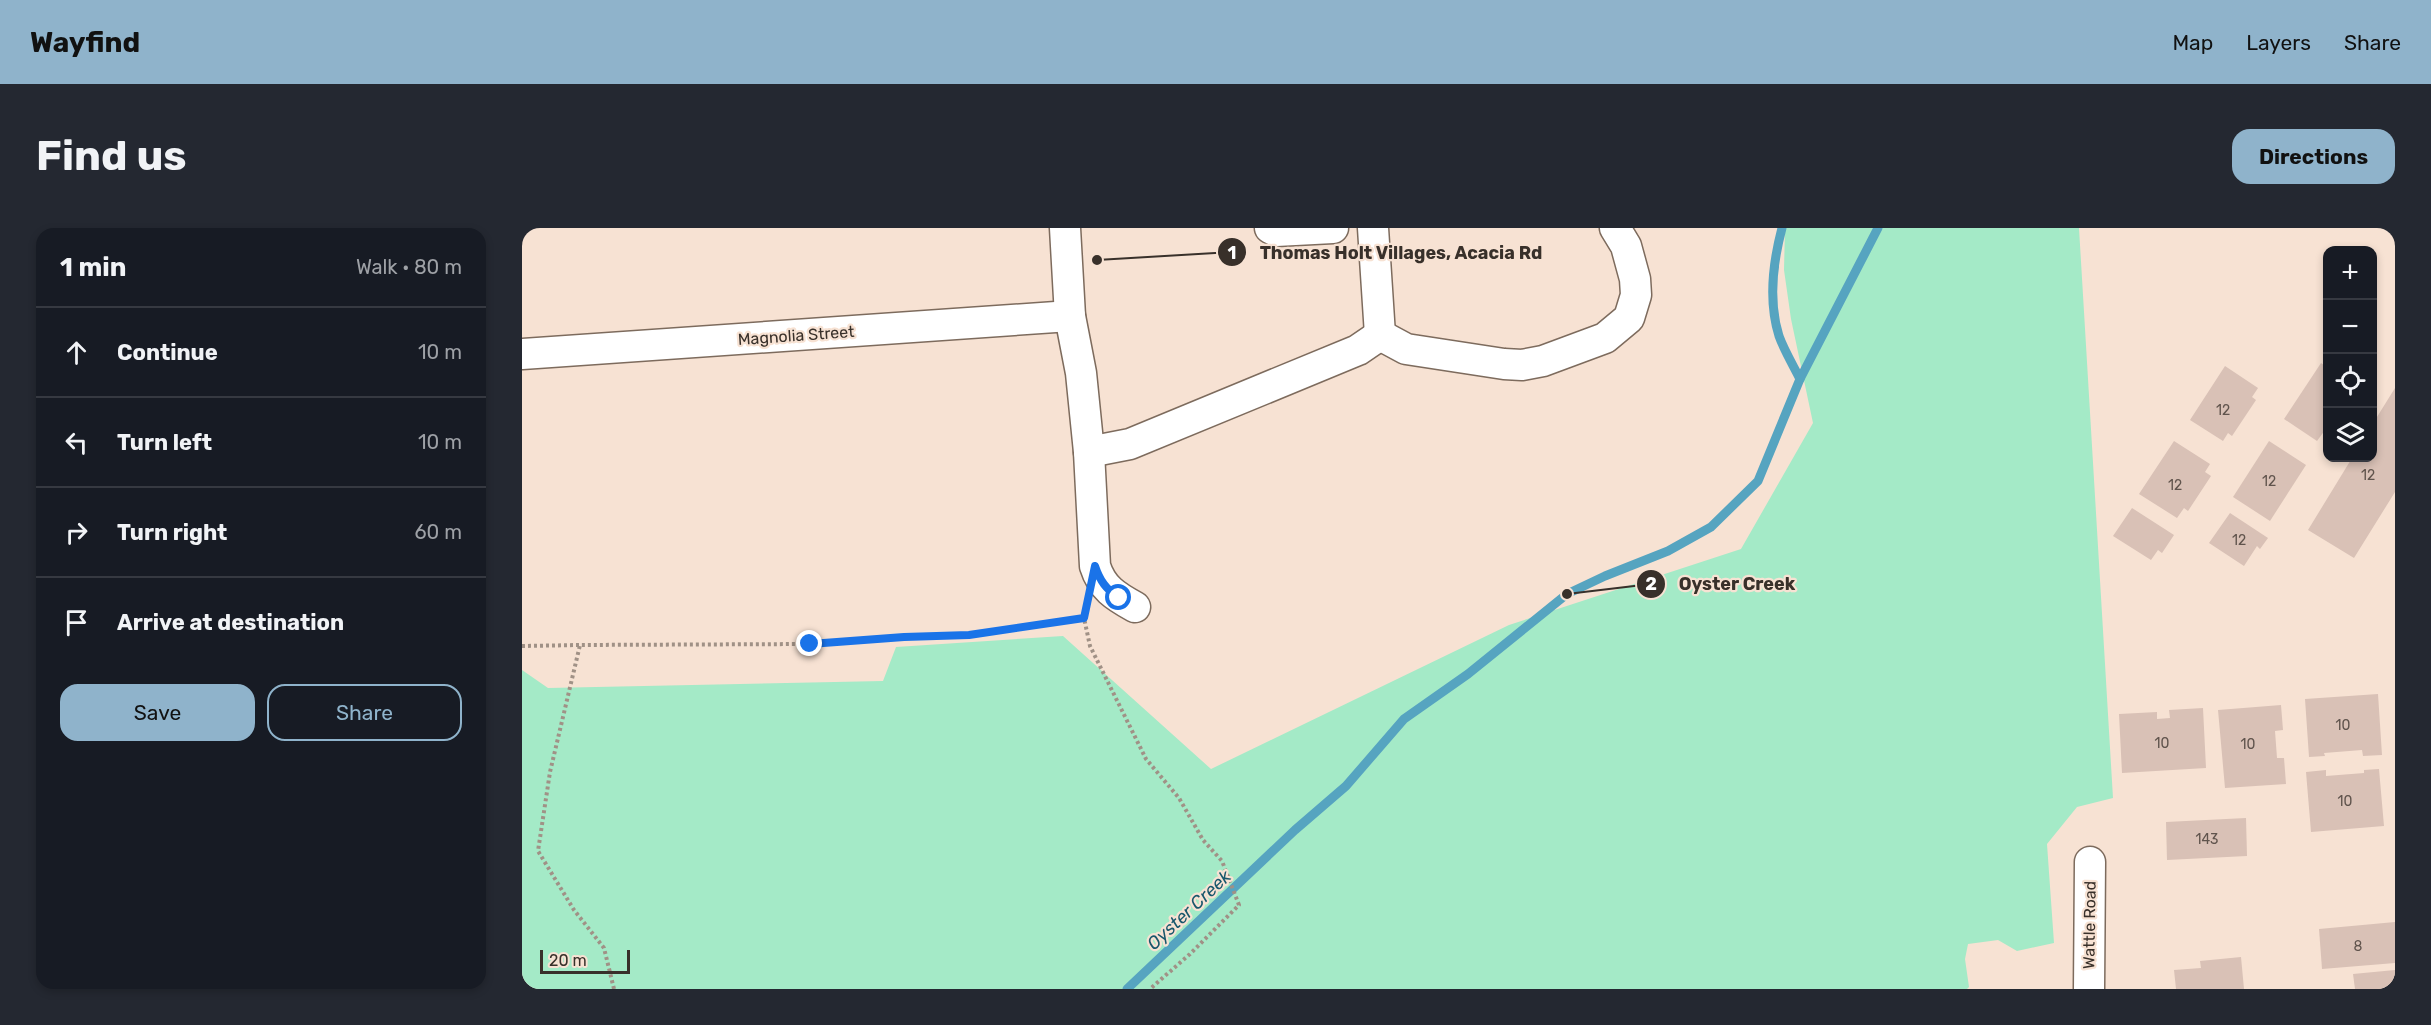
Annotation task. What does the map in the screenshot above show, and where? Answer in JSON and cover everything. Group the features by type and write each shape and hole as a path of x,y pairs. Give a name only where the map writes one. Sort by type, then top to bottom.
{"street":[{"path":"1065,228 1070,316 1081,373 1089,452 1095,566 1107,590 1135,607"},
{"path":"1270,228 1276,231 1333,228"},
{"path":"1372,228 1380,335"},
{"path":"1380,335 1406,349 1522,365 1543,361 1605,338 1629,318 1636,294 1635,279 1626,246 1615,228"},
{"name":"Magnolia Street","path":"522,354 1070,316"},
{"path":"1089,452 1130,444 1358,350 1380,335"},
{"name":"Wattle Road","path":"2089,989 2090,862"}],"path":[{"path":"1095,566 1084,618 1090,646 1146,759 1179,798 1203,840 1222,861 1239,904 1190,954 1150,989"},
{"path":"522,646 810,644 969,635 1084,618"},
{"path":"580,645 550,772 538,851 574,910 604,948 614,989"}],"green space":[{"path":"1785,228 2079,228 2113,798 2077,807 2047,844 2054,943 2017,951 1998,940 1968,944 1965,959 1969,987 1967,989 522,989 522,670 548,688 883,681 896,647 1063,636 1211,769 1509,625 1741,549 1813,423 1791,319 1784,270"}],"building":[{"path":"2321,363 2323,364 2323,433 2317,441 2284,419"},
{"path":"2225,366 2258,388 2252,397 2256,400 2232,436 2228,433 2223,441 2190,420"},
{"path":"2395,388 2395,492 2354,558 2308,530 2350,462 2377,462 2377,417"},
{"path":"2174,441 2210,464 2205,472 2211,476 2188,511 2184,508 2177,518 2139,494"},
{"path":"2269,441 2306,465 2270,521 2233,497"},
{"path":"2132,508 2174,535 2162,553 2158,550 2151,560 2113,536"},
{"path":"2230,513 2268,538 2260,549 2257,546 2244,566 2209,543"},
{"path":"2378,694 2382,755 2363,756 2362,750 2324,753 2325,756 2309,757 2305,699"},
{"path":"2281,705 2283,730 2275,731 2277,758 2284,758 2286,784 2225,788 2218,710"},
{"path":"2203,708 2206,768 2122,773 2119,714 2157,712 2157,719 2170,718 2169,710"},
{"path":"2379,769 2384,826 2311,832 2306,772 2326,770 2326,776 2364,773 2364,770"},
{"path":"2246,818 2247,856 2167,860 2166,822"},
{"path":"2395,922 2395,963 2322,969 2319,929"},
{"path":"2241,957 2244,989 2176,989 2174,970 2201,968 2200,961"},
{"path":"2395,970 2395,989 2355,989 2353,974"}],"waterway":[{"path":"1782,228 1774,268 1774,309 1779,336 1800,379"},
{"name":"Oyster Creek","path":"1127,989 1295,830 1346,786 1404,719 1468,674 1567,594 1668,551 1711,527 1758,481 1800,379 1878,228"}],"place":[{"name":"Thomas Holt Villages, Acacia Rd","path":"1097,260"},
{"name":"Oyster Creek","path":"1567,594"}],"route":[{"path":"810,644 969,635 1084,618 1095,566 1107,590 1119,598"}]}
